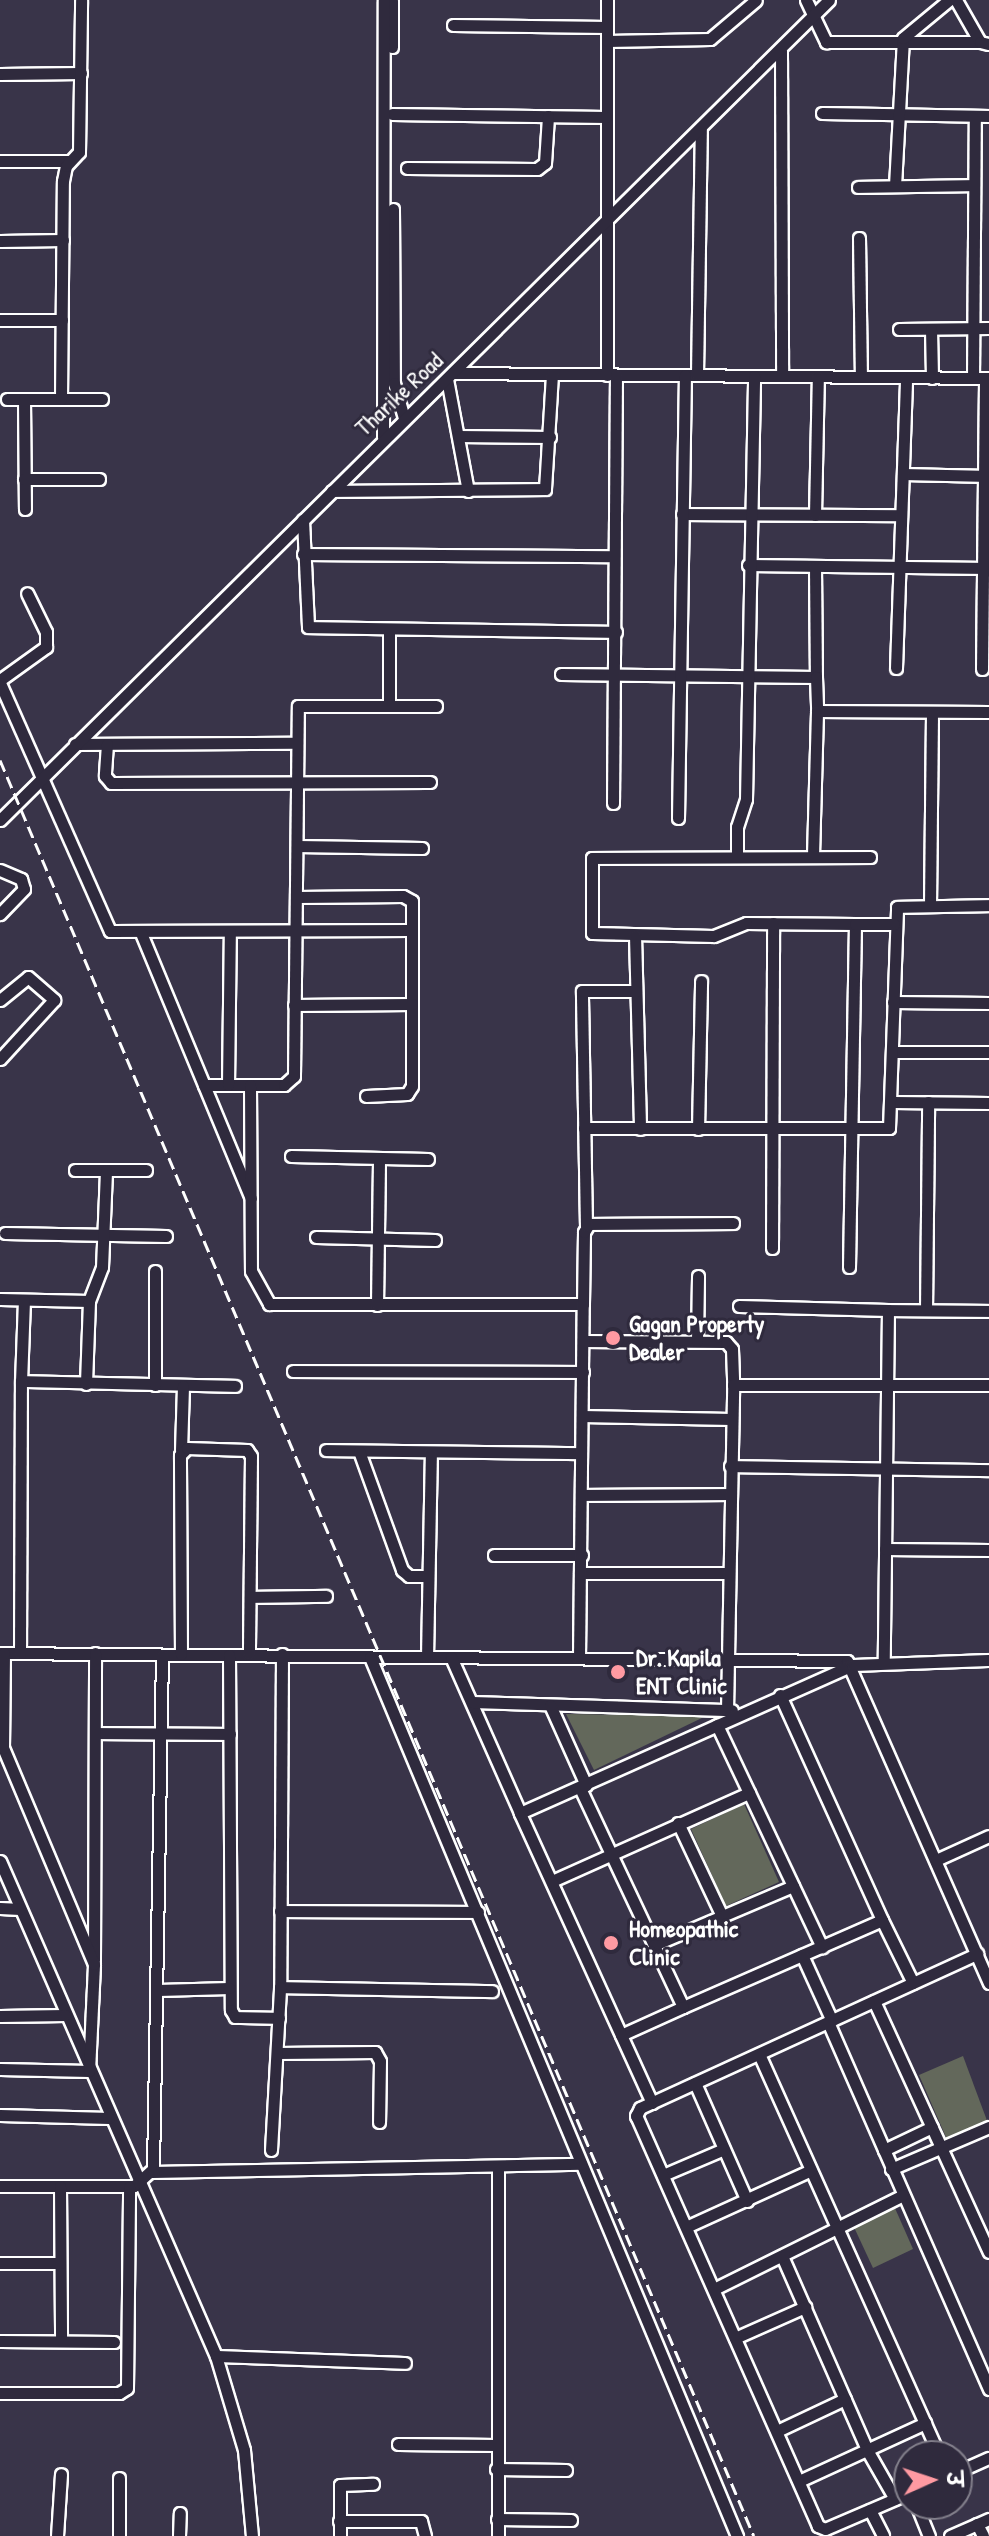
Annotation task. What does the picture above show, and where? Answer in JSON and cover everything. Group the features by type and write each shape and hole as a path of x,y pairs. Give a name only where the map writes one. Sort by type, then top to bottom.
{"street":[{"path":"61,399 63,181 69,161 79,152 81,0"},
{"path":"383,437 384,0"},
{"path":"392,0 394,383 404,417"},
{"path":"607,0 606,224 616,632 613,803"},
{"path":"607,41 710,39 756,0"},
{"path":"806,0 816,12 826,42 984,43"},
{"name":"Tharike Road","path":"0,820 383,437 606,224 829,0"},
{"path":"895,186 895,115 902,41 949,0"},
{"path":"956,0 984,43"},
{"path":"453,25 607,27"},
{"path":"781,51 782,376"},
{"path":"0,74 81,73"},
{"path":"822,113 989,116"},
{"path":"392,114 606,117"},
{"path":"407,168 537,169 545,163 548,116"},
{"path":"975,116 974,329 982,378 986,476 982,669"},
{"path":"678,818 682,514 701,130"},
{"path":"0,161 69,161"},
{"path":"858,187 974,185"},
{"path":"859,238 861,377"},
{"path":"0,241 63,240"},
{"path":"0,320 62,320"},
{"path":"899,329 989,328"},
{"path":"931,329 932,378"},
{"path":"332,491 545,489 552,374"},
{"path":"468,491 450,376 982,378"},
{"path":"737,854 737,827 746,799 748,565 754,376"},
{"path":"815,515 818,377"},
{"path":"896,668 906,378"},
{"path":"7,399 102,399"},
{"path":"24,399 25,509"},
{"path":"458,436 550,437"},
{"path":"903,474 986,476"},
{"path":"24,479 99,479"},
{"path":"682,514 901,515"},
{"path":"303,520 308,627 389,632 616,632"},
{"path":"303,554 613,556"},
{"path":"748,565 986,568"},
{"path":"813,855 817,711 815,567"},
{"path":"27,593 46,632 46,647 0,682 103,924 113,932 141,933 412,930"},
{"path":"389,632 389,703"},
{"path":"561,674 816,677"},
{"path":"204,1085 292,1082 297,897 297,707 303,704 389,703 436,706"},
{"path":"817,711 989,712"},
{"path":"930,905 932,712"},
{"path":"75,744 296,743"},
{"path":"107,744 105,776 111,783 298,785 430,782"},
{"path":"297,846 422,848"},
{"path":"870,857 737,854 687,861 592,858 592,933 716,936 742,924 894,924"},
{"path":"0,870 21,879 24,889 0,914"},
{"path":"297,897 408,897 412,930 410,1091 366,1096"},
{"path":"584,1128 889,1128 893,1102 894,924 899,905 989,905"},
{"path":"772,1248 773,923"},
{"path":"849,1267 855,924"},
{"path":"228,1085 230,932"},
{"path":"141,933 254,1207"},
{"path":"635,935 640,1129"},
{"path":"0,1000 28,977 54,1003 0,1059"},
{"path":"698,1129 701,981"},
{"path":"579,1658 586,1226 582,991 636,991"},
{"path":"893,1002 989,1003"},
{"path":"294,1005 412,1004"},
{"path":"893,1052 989,1052"},
{"path":"250,1085 254,1207 251,1271 266,1302 583,1304"},
{"path":"893,1102 989,1103"},
{"path":"926,1310 928,1102"},
{"path":"291,1156 428,1159"},
{"path":"377,1305 379,1158"},
{"path":"75,1170 146,1170"},
{"path":"86,1384 89,1301 102,1267 105,1235 106,1170"},
{"path":"586,1226 733,1223"},
{"path":"5,1233 166,1236"},
{"path":"316,1237 435,1240"},
{"path":"155,1271 155,1385"},
{"path":"697,1341 698,1276"},
{"path":"0,1299 89,1301"},
{"path":"20,1653 24,1300"},
{"path":"739,1306 989,1311"},
{"path":"884,1660 888,1310"},
{"path":"583,1341 697,1341 731,1345 733,1385 727,1710"},
{"path":"293,1371 583,1372"},
{"path":"21,1381 235,1386"},
{"path":"733,1385 989,1385"},
{"path":"181,1654 183,1386"},
{"path":"582,1416 731,1419"},
{"path":"181,1450 250,1453 249,1654"},
{"path":"326,1450 431,1454 581,1453"},
{"path":"359,1451 402,1570 409,1576 428,1576"},
{"path":"427,1657 431,1454"},
{"path":"730,1466 989,1470"},
{"path":"581,1495 729,1494"},
{"path":"885,1549 989,1550"},
{"path":"494,1555 582,1555"},
{"path":"580,1573 729,1573"},
{"path":"250,1597 326,1596"},
{"path":"94,1964 3,1748 2,1653 841,1659 852,1665 989,1983"},
{"path":"89,2071 94,1964 95,1653"},
{"path":"271,2150 280,1987 282,1654"},
{"path":"152,2172 164,1735 162,1655"},
{"path":"229,1655 229,1988 235,2017 279,2018"},
{"path":"370,1657 737,2536"},
{"path":"451,1657 652,2103"},
{"path":"520,1813 852,1665 884,1660 989,1660"},
{"path":"780,1695 913,1983"},
{"path":"472,1702 748,1710"},
{"path":"550,1705 611,1853 683,2007"},
{"path":"717,1725 822,1947"},
{"path":"95,1733 230,1734"},
{"path":"552,1881 749,1793"},
{"path":"678,1823 722,1916"},
{"path":"936,1860 989,1836"},
{"path":"0,1861 109,2118 134,2186 216,2356 244,2450 252,2536"},
{"path":"654,1945 793,1886"},
{"path":"0,1908 20,1909"},
{"path":"280,1911 478,1912"},
{"path":"621,2035 882,1920"},
{"path":"893,2500 820,2529 636,2116 652,2103 977,1954"},
{"path":"802,1955 891,2169 989,2389"},
{"path":"280,1987 492,1991"},
{"path":"158,1990 229,1988"},
{"path":"874,2001 989,2252"},
{"path":"0,2016 65,2015"},
{"path":"278,2053 375,2052 380,2061 379,2122"},
{"path":"759,2054 933,2440"},
{"path":"0,2069 89,2071"},
{"path":"695,2083 747,2201"},
{"path":"0,2115 109,2118"},
{"path":"884,2150 932,2127"},
{"path":"891,2169 989,2127"},
{"path":"663,2175 724,2149"},
{"path":"0,2186 134,2186 152,2172 581,2164"},
{"path":"498,2167 498,2536"},
{"path":"686,2227 811,2170"},
{"path":"60,2186 61,2341"},
{"path":"0,2393 119,2393 127,2388 134,2186"},
{"path":"714,2289 903,2195"},
{"path":"782,2256 867,2450 893,2496"},
{"path":"0,2263 60,2263"},
{"path":"735,2338 805,2307"},
{"path":"0,2341 114,2342"},
{"path":"216,2356 405,2363"},
{"path":"777,2431 845,2399"},
{"path":"799,2481 925,2423"},
{"path":"398,2444 496,2445"},
{"path":"496,2469 566,2470"},
{"path":"57,2536 61,2474"},
{"path":"119,2478 119,2536"},
{"path":"340,2536 340,2485 373,2484"},
{"path":"870,2510 883,2536"},
{"path":"179,2536 180,2513"},
{"path":"497,2519 571,2520"},
{"path":"339,2521 421,2521 425,2536"},
{"path":"950,2536 983,2522 983,2536"}],"green space":[{"path":"566,1714 706,1716 594,1770"},
{"path":"744,1804 779,1882 726,1906 691,1829"},
{"path":"963,2056 989,2126 949,2144 919,2075"},
{"path":"894,2206 913,2249 873,2268 853,2225"}],"railway":[{"path":"0,760 754,2536"}],"place":[{"name":"Gagan Property Dealer","path":"613,1338"},
{"name":"Dr. Kapila ENT Clinic","path":"618,1672"},
{"name":"Homeopathic Clinic","path":"611,1943"}]}
